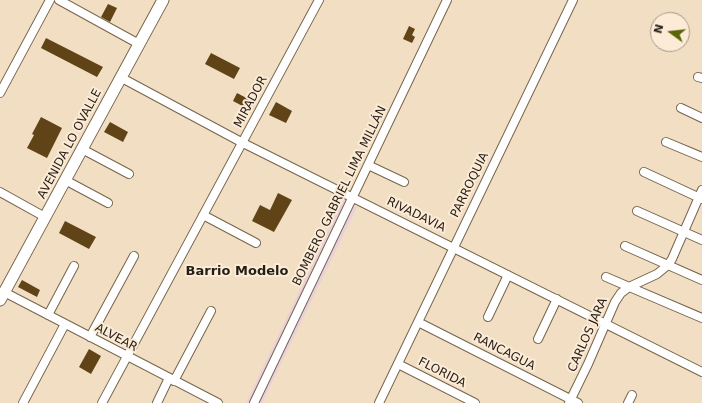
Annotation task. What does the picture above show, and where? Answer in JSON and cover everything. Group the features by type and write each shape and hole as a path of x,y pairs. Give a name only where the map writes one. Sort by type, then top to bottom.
{"main road":[{"name":"AVENIDA LO OVALLE","path":"2,296 163,0"}],"street":[{"path":"0,93 50,0"},
{"path":"59,0 139,44"},
{"name":"MIRADOR","path":"102,403 319,0"},
{"name":"BOMBERO GABRIEL LIMA MILLÁN","path":"254,403 447,0"},
{"name":"PARROQUIA","path":"380,403 573,0"},
{"name":"RIVADAVIA","path":"120,77 242,142 352,198 508,274 702,372"},
{"path":"681,108 702,118"},
{"path":"666,142 702,158"},
{"path":"82,149 129,174"},
{"path":"368,165 404,182"},
{"path":"644,172 701,196"},
{"path":"65,180 108,203"},
{"path":"0,192 45,217"},
{"name":"CARLOS JARA","path":"573,402 615,302 629,287 657,274 668,265 701,196"},
{"path":"637,211 702,240"},
{"path":"203,215 256,243"},
{"path":"625,246 702,280"},
{"path":"90,337 134,256"},
{"path":"48,316 74,266"},
{"path":"488,317 508,274"},
{"path":"606,277 702,318"},
{"name":"ALVEAR","path":"2,296 65,324 218,403"},
{"path":"538,339 557,299"},
{"path":"157,403 172,380 211,311"},
{"name":"RANCAGUA","path":"418,322 573,402"},
{"path":"23,403 65,324"},
{"name":"FLORIDA","path":"398,364 475,403"}],"shaded area":[{"path":"343,200 357,207 262,403 246,403"}],"building":[{"path":"108,4 117,8 110,22 101,17"},
{"path":"409,26 415,29 412,35 415,37 412,43 403,39"},
{"path":"46,38 103,67 97,77 41,48"},
{"path":"211,53 240,68 234,79 205,64"},
{"path":"237,93 254,102 250,110 233,101"},
{"path":"276,102 292,111 286,123 269,115"},
{"path":"41,117 62,128 47,158 27,148 34,135 32,134"},
{"path":"110,122 128,132 123,142 104,132"},
{"path":"278,193 292,200 274,232 252,221 260,205 270,210"},
{"path":"65,221 96,237 89,249 59,233"},
{"path":"22,280 40,290 37,297 18,287"},
{"path":"89,349 101,356 91,374 79,367"}],"district":[{"name":"Barrio Modelo","path":"237,272"}]}
